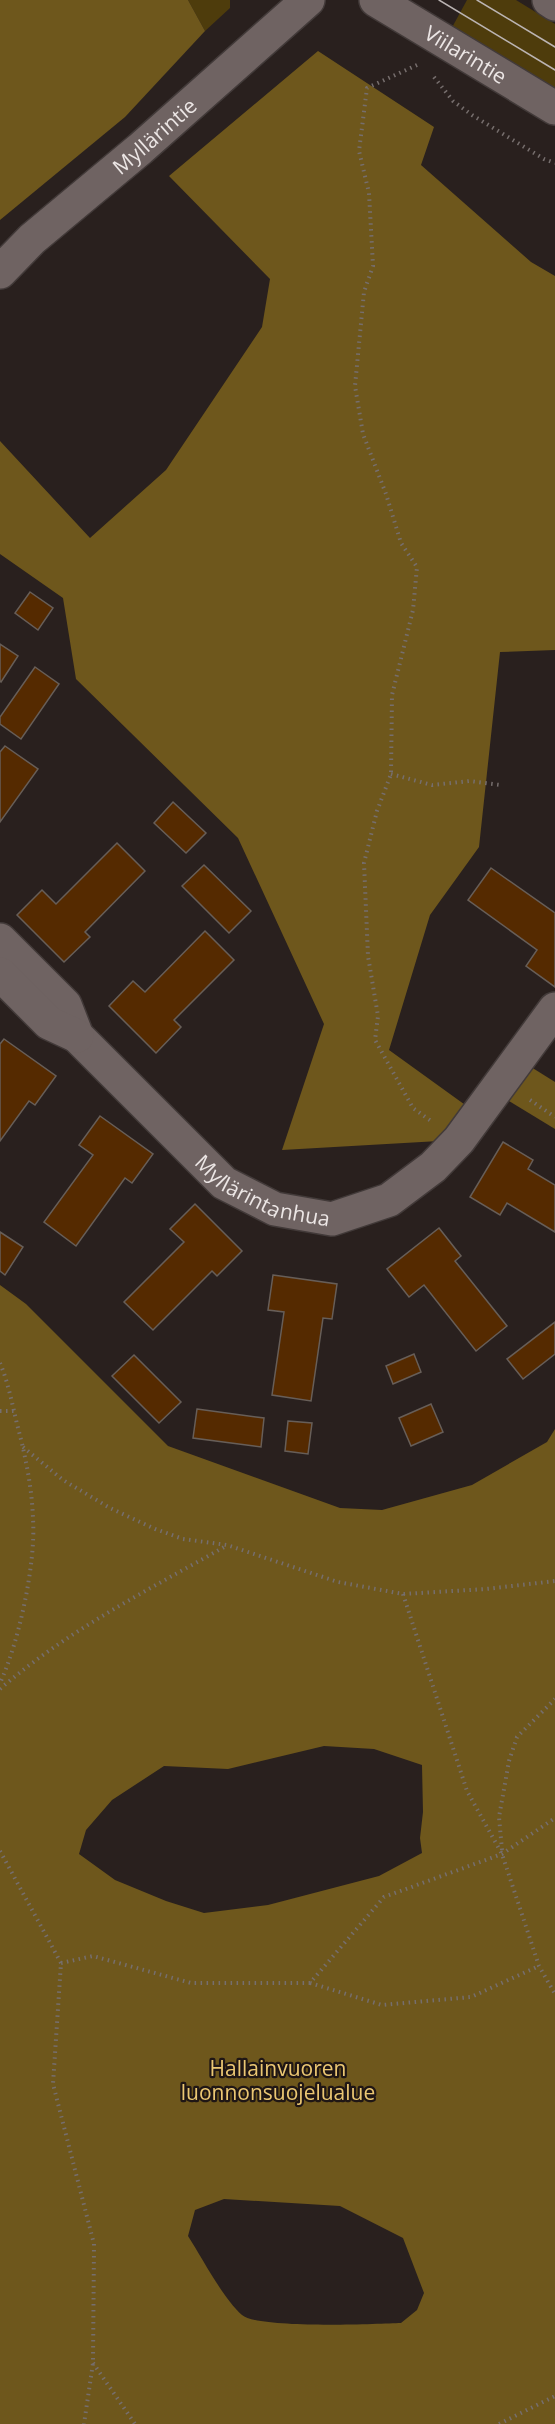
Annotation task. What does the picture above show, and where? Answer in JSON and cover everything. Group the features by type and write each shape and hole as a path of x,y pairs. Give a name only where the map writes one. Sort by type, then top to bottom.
{"street":[{"name":"Myllärintie","path":"0,272 32,239 140,149 308,0"},
{"name":"Viilarintie","path":"376,0 555,108"},
{"path":"549,0 555,4"},
{"name":"Myllärintanhua","path":"0,940 65,1005 77,1036"},
{"name":"Myllärintanhua","path":"0,974 50,1023 77,1036 224,1183 276,1209 332,1219 389,1200 433,1167 459,1140 555,1010"}],"path":[{"path":"408,59 424,69"},
{"path":"413,1107 375,1040 378,1016 368,956 364,863 377,811 391,774 392,695 413,610 417,567 401,543 386,494 363,434 355,386 364,292 373,266 369,193 358,151 367,88 417,65"},
{"path":"430,74 453,101 472,115 544,159 555,163"},
{"path":"391,774 432,785 471,781 500,785"},
{"path":"0,1363 23,1447 33,1518 33,1552 10,1662 0,1683"},
{"path":"0,1411 14,1411"},
{"path":"23,1447 63,1480 110,1508 183,1539 227,1545 338,1582 403,1594 486,1589 555,1581"},
{"path":"0,1689 32,1662 90,1622 227,1545"},
{"path":"403,1594 467,1791 502,1854 538,1966 555,1994"},
{"path":"502,1854 499,1817 508,1761 517,1737 555,1699"},
{"path":"310,1983 384,1897 502,1854 555,1818"},
{"path":"0,1851 61,1963 53,2084 94,2244 93,2363 84,2424"},
{"path":"61,1963 93,1956 191,1983 310,1983 382,2005 471,1997 538,1966"},
{"path":"93,2363 135,2424"},
{"path":"499,2424 510,2421 555,2396"}],"shaded area":[{"path":"188,0 230,0 230,8 205,31"},
{"path":"467,0 516,0 555,24 555,98 449,33"}],"green space":[{"path":"0,0 188,0 205,31 125,117 0,220"},
{"path":"318,51 434,127 421,165 531,262 555,276 555,650 500,652 479,847 430,915 389,1050 468,1107 439,1141 282,1150 324,1024 238,838 76,679 63,598 0,554 0,441 90,538 166,470 262,327 270,279 169,176"},
{"path":"531,1067 555,1082 555,1129 509,1101"},
{"name":"Hallainvuoren luonnonsuojelualue","path":"0,1285 26,1304 168,1446 340,1508 382,1510 472,1485 547,1442 555,1429 555,2424 0,2424","holes":["324,1746 374,1749 422,1765 423,1812 420,1838 422,1853 379,1876 268,1905 204,1913 166,1901 115,1880 79,1854 86,1830 112,1800 164,1766 228,1769","224,2199 340,2206 403,2238 424,2293 417,2310 401,2323 367,2324 292,2324 252,2319 242,2315 220,2288 188,2236 195,2210"]}],"building":[{"path":"30,592 53,608 38,630 15,613"},
{"path":"0,644 18,656 1,682 0,681"},
{"path":"35,667 59,684 21,739 0,724 0,717"},
{"path":"5,746 38,769 0,822 0,752"},
{"path":"173,802 206,833 186,853 154,823"},
{"path":"117,843 145,871 85,932 90,937 64,962 17,915 42,890 56,904"},
{"path":"204,865 251,911 229,933 182,886"},
{"path":"491,868 555,913 555,987 526,966 537,950 468,900"},
{"path":"205,931 234,960 174,1020 181,1027 156,1053 109,1006 133,981 145,992"},
{"path":"4,1039 56,1076 35,1105 29,1101 0,1141 0,1044"},
{"path":"100,1116 153,1154 132,1183 125,1178 76,1246 44,1222 93,1155 79,1145"},
{"path":"503,1142 533,1160 528,1169 555,1185 555,1232 507,1203 500,1215 470,1197"},
{"path":"195,1204 242,1251 217,1276 212,1271 153,1330 124,1302 184,1242 170,1229"},
{"path":"439,1228 461,1256 455,1261 507,1326 476,1351 424,1285 409,1297 387,1269"},
{"path":"0,1232 23,1247 5,1275 0,1271"},
{"path":"273,1275 337,1284 332,1319 323,1318 311,1401 272,1395 284,1312 268,1310"},
{"path":"555,1322 555,1354 523,1379 507,1359"},
{"path":"414,1354 421,1372 393,1384 386,1366"},
{"path":"134,1355 181,1402 159,1423 112,1376"},
{"path":"431,1404 443,1432 411,1446 399,1418"},
{"path":"197,1409 264,1418 261,1447 193,1438"},
{"path":"288,1421 312,1423 308,1454 285,1451"}],"tram line":[{"path":"439,0 555,70"},
{"path":"477,0 555,47"}]}
